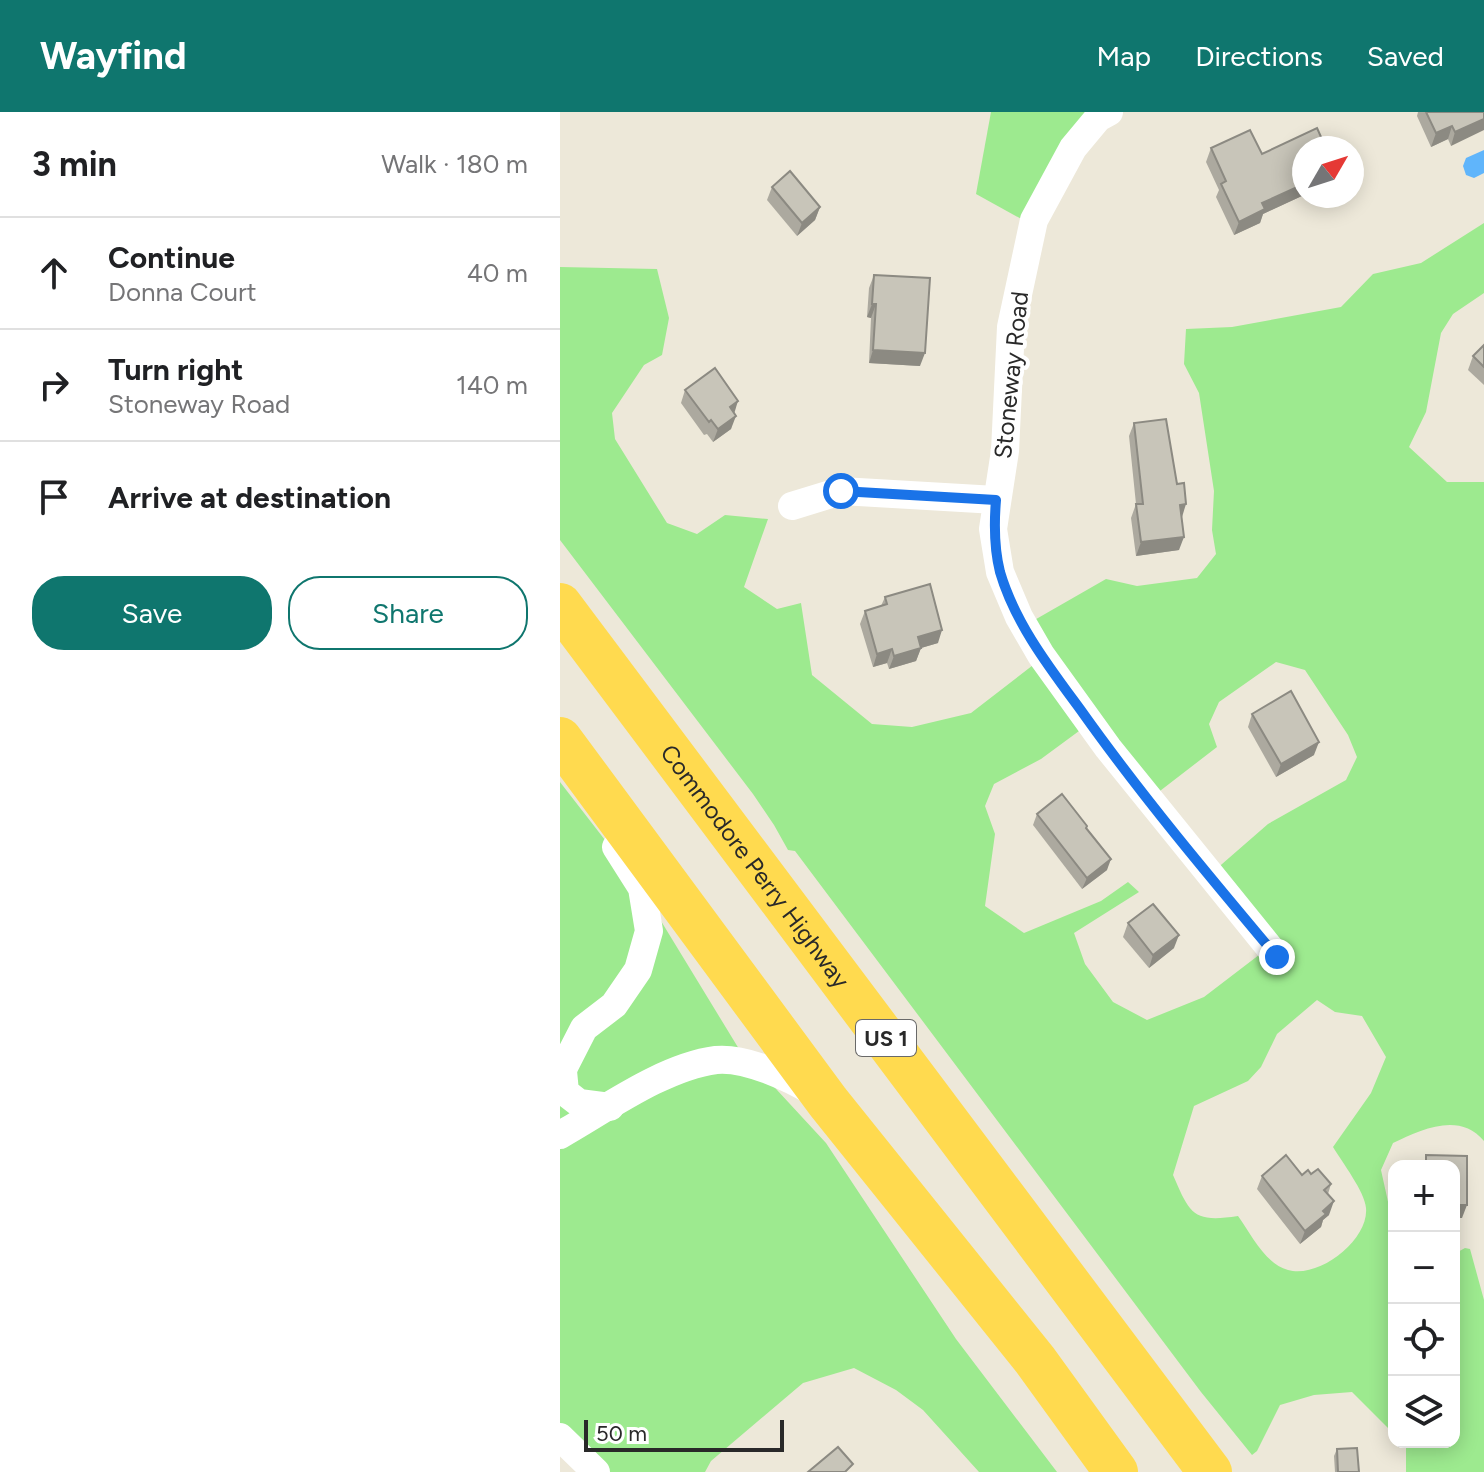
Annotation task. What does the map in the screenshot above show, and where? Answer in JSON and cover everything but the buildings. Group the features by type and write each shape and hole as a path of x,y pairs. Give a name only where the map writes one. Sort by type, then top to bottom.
{"highway":[{"name":"Commodore Perry Highway","path":"560,605 1210,1472"},
{"path":"560,639 757,866"},
{"path":"560,739 828,1102 1035,1360 1116,1472"}],"street":[{"name":"Stoneway Road","path":"1109,112 1098,118 1073,148 1034,220 1011,327 1005,451 993,529 1000,572 1019,617 1041,655 1108,748 1277,957"},
{"path":"792,506 841,491 996,500"},
{"path":"560,753 642,888 649,931 638,970 614,1005 584,1028 562,1073 565,1092 579,1103 610,1107"},
{"path":"560,1135 670,1073 718,1060 763,1068 793,1080 828,1102"},
{"path":"560,1437 596,1472"}],"green space":[{"path":"991,112 1106,112 1034,226 976,194"},
{"path":"1484,223 1484,293 1453,314 1441,333 1426,412 1409,447 1447,482 1484,482 1484,1141 1463,1127 1452,1125 1428,1129 1393,1143 1381,1170 1388,1202 1388,1428 1352,1392 1314,1395 1280,1405 1257,1451 1252,1455 1201,1392 795,851 788,850 753,794 560,540 560,267 657,269 669,318 662,355 644,365 612,413 615,439 667,523 697,534 725,515 768,519 744,587 777,609 801,603 812,675 872,724 912,727 971,713 1046,655 1031,622 1106,579 1137,586 1197,578 1216,554 1212,530 1214,491 1199,393 1184,364 1186,329 1232,327 1341,307 1373,274 1421,263","holes":["1276,662 1305,670 1348,735 1357,757 1346,780 1268,824 1214,871 1272,945 1204,997 1147,1020 1113,1002 1085,964 1074,933 1139,892 1128,882 1101,901 1024,933 985,906 995,834 985,806 994,784 1041,759 1094,720 1156,794 1217,747 1209,724 1219,702","1317,1000 1335,1012 1362,1016 1386,1057 1371,1093 1333,1147 1362,1194 1365,1220 1351,1244 1327,1263 1314,1269 1288,1270 1272,1262 1259,1248 1238,1216 1211,1218 1195,1213 1184,1199 1173,1175 1194,1106 1248,1081 1261,1067 1277,1034"]},
{"path":"560,782 636,880 739,1049 826,1143 956,1339 1057,1472 979,1472 923,1410 896,1390 854,1368 803,1383 711,1461 705,1472 597,1472 560,1435"},
{"path":"1470,1249 1484,1300 1484,1472 1406,1472 1406,1448 1460,1448 1460,1251"}],"water":[{"path":"1484,150 1484,173 1474,178 1466,175 1463,166 1466,158"}],"route":[{"path":"841,491 996,500 993,529 1000,572 1019,617 1041,655 1108,748 1277,957"}]}
